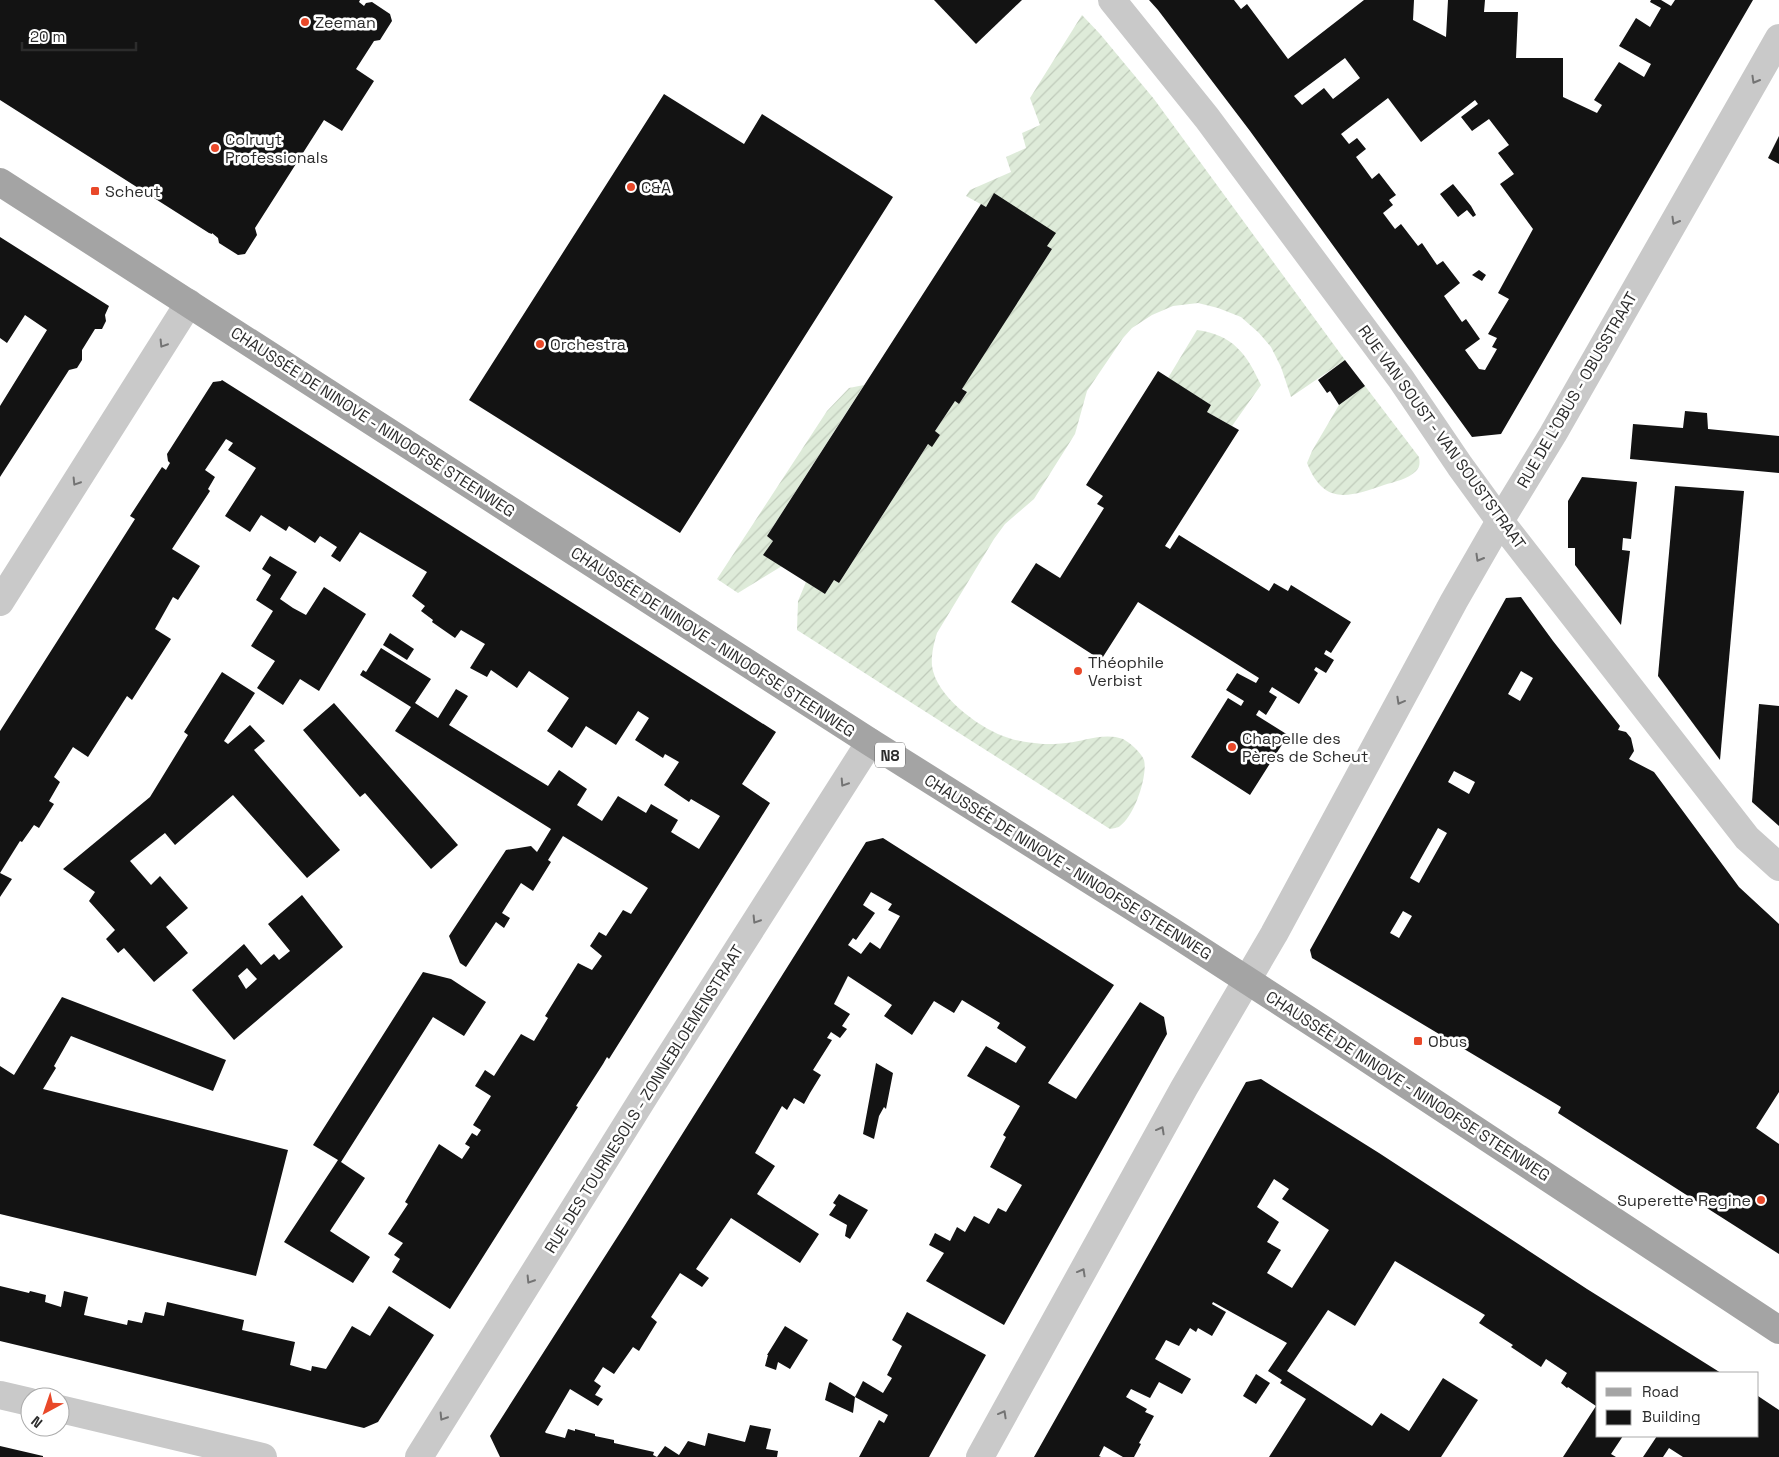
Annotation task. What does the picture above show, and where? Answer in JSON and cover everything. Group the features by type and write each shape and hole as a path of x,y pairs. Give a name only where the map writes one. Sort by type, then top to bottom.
{"main road":[{"name":"CHAUSSÉE DE NINOVE - NINOOFSE STEENWEG","path":"0,182 870,742 1247,980 1779,1330"}],"street":[{"name":"RUE VAN SOUST - VAN SOUSTSTRAAT","path":"1112,0 1213,126 1401,379 1500,521 1747,838 1779,867"},
{"name":"RUE DE L'OBUS - OBUSSTRAAT","path":"980,1457 1189,1081 1274,934 1454,602 1500,521 1558,426 1779,38"},
{"path":"0,602 189,303"},
{"name":"RUE DES TOURNESOLS - ZONNEBLOEMENSTRAAT","path":"419,1457 663,1067 870,742"},
{"path":"0,1395 20,1400"},
{"path":"70,1411 263,1457"}],"green space":[{"path":"1082,15 1154,99 1345,360 1291,397 1281,367 1271,347 1241,317 1198,303 1173,306 1152,315 1132,328 1123,338 1087,391 1075,434 1034,499 1005,524 994,539 937,633 932,658 935,677 949,699 982,725 1008,738 1038,744 1061,744 1109,736 1116,737 1123,739 1138,751 1143,757 1145,767 1139,796 1125,821 1119,827 1110,829 797,630 798,601 806,582 825,594 834,580 839,583 928,444 932,446 940,435 935,431 955,401 959,404 967,392 962,388 1052,249 994,194 986,207 966,196 970,190 1011,172 1006,157 1026,148 1022,133 1040,125 1030,98"},
{"path":"1197,330 1220,336 1237,347 1250,364 1261,385 1232,426 1207,412 1211,405 1168,378"},
{"path":"864,385 767,536 773,541 764,555 782,566 738,593 717,579 827,411 849,388"},
{"path":"1365,386 1419,457 1420,463 1413,474 1405,478 1360,493 1339,495 1321,486 1307,463 1339,405"}],"building":[{"path":"0,0 360,0 359,2 364,6 366,3 372,2 390,14 392,21 380,40 374,41 356,69 374,81 342,131 324,120 255,228 257,235 245,254 238,255 219,243 218,238 212,233 209,233 0,100"},
{"path":"934,0 1022,0 976,44"},
{"path":"1149,0 1234,0 1241,9 1247,4 1288,59 1364,0 1414,0 1413,20 1446,37 1448,0 1485,0 1484,12 1518,12 1516,58 1563,58 1563,97 1597,113 1602,105 1594,100 1619,62 1644,77 1651,64 1619,46 1636,18 1650,27 1661,8 1650,2 1651,0 1661,0 1671,6 1675,0 1753,0 1501,434 1472,437 1250,131","holes":["1345,58 1360,78 1333,99 1324,88 1302,105 1294,96","1388,98 1421,142 1475,100 1478,104 1461,117 1472,131 1489,119 1509,145 1498,153 1514,174 1500,184 1533,229 1498,293 1509,299 1488,334 1497,338 1492,347 1497,349 1485,370 1479,369 1465,350 1480,339 1466,319 1462,322 1444,296 1460,283 1443,261 1437,265 1422,243 1418,246 1401,224 1395,229 1383,213 1393,205 1389,200 1396,195 1379,173 1372,179 1356,157 1366,149 1357,138 1349,144 1341,134"]},
{"path":"664,94 744,144 762,114 893,197 680,533 469,400"},
{"path":"1779,136 1779,164 1768,158"},
{"path":"1453,184 1476,215 1473,217 1467,210 1458,217 1440,194"},
{"path":"994,193 1056,233 1047,246 1052,249 962,389 967,392 959,404 955,401 935,431 940,435 932,447 928,444 839,583 834,580 825,594 763,555 773,541 767,536 981,204 986,207"},
{"path":"0,237 109,306 102,329 95,329 82,350 82,360 77,368 69,370 0,477 0,406 47,330 25,315 7,343 0,338"},
{"path":"1479,270 1486,275 1482,281 1472,275"},
{"path":"1345,360 1365,386 1339,405 1330,391 1327,393 1318,380"},
{"path":"1158,371 1211,405 1207,412 1239,430 1165,546 1170,549 1179,535 1269,591 1274,583 1288,591 1291,585 1351,622 1331,653 1326,650 1324,654 1334,660 1326,673 1316,667 1314,670 1318,673 1299,704 1272,687 1269,692 1277,697 1266,715 1259,710 1256,715 1288,735 1250,795 1191,757 1228,698 1241,706 1244,701 1226,690 1237,673 1256,683 1259,678 1138,602 1101,660 1011,602 1036,563 1060,578 1104,508 1097,504 1103,496 1086,485"},
{"path":"222,380 776,732 742,784 770,803 609,1059 607,1057 576,1106 578,1107 450,1309 392,1272 400,1259 394,1255 403,1243 388,1234 408,1204 405,1202 439,1144 462,1159 470,1147 465,1144 472,1133 477,1136 481,1130 473,1125 491,1096 475,1086 485,1070 494,1076 521,1034 534,1041 548,1018 545,1016 578,963 592,970 602,956 590,946 599,932 606,936 623,910 631,914 648,888 563,836 548,860 551,862 533,891 521,883 502,913 510,918 504,928 496,922 466,967 460,963 449,936 506,850 531,846 537,852 551,829 395,731 411,707 360,675 363,670 366,672 381,648 431,679 415,703 438,718 456,689 468,696 449,725 548,786 559,770 587,789 577,805 602,821 618,796 646,813 651,804 678,820 671,832 699,849 720,816 691,799 689,802 664,785 679,762 665,754 663,758 635,740 649,718 638,711 616,745 586,726 572,748 547,731 569,698 529,671 517,688 491,670 487,677 470,668 485,644 461,630 455,638 432,622 433,620 421,611 425,606 412,596 427,572 360,532 340,562 331,556 337,547 320,536 315,543 289,526 286,531 261,515 250,532 225,516 256,468 228,450 233,443 226,439 205,470 215,477 208,489 210,491 172,549 200,566 178,600 173,597 155,629 171,639 132,700 127,696 88,757 73,747 54,777 60,782 49,801 54,804 39,828 34,825 22,842 20,841 0,873 0,731 135,519 130,516 162,467 166,470 170,463 167,454 213,382"},
{"path":"1685,411 1707,413 1708,429 1779,436 1779,473 1630,459 1633,424 1683,428"},
{"path":"1582,477 1637,482 1631,539 1623,538 1622,550 1630,551 1621,625 1575,565 1575,548 1568,548 1568,501"},
{"path":"1675,486 1744,491 1720,760 1658,676"},
{"path":"270,556 297,572 280,599 293,608 306,615 324,587 366,614 319,691 300,679 283,705 257,688 275,661 251,646 273,611 256,600 271,575 262,569"},
{"path":"1521,597 1620,726 1618,730 1626,732 1631,738 1634,751 1629,759 1654,772 1739,887 1779,924 1779,1092 1756,1128 1779,1144 1779,1254 1558,1113 1561,1107 1312,958 1310,950 1506,598","holes":["1521,671 1533,678 1520,701 1508,694","1454,771 1475,782 1469,794 1448,782","1438,828 1447,833 1419,883 1410,878","1403,911 1412,916 1399,938 1390,933"]},
{"path":"390,633 414,649 407,660 383,645"},
{"path":"222,672 255,693 224,741 228,744 250,725 265,741 254,750 340,850 307,878 233,795 175,845 165,833 130,861 151,885 160,876 188,908 166,927 188,953 154,982 124,948 118,953 106,939 115,930 89,901 95,892 63,869 150,797 188,735 184,732"},
{"path":"334,703 458,845 431,869 365,793 360,797 303,730"},
{"path":"1759,704 1779,706 1779,826 1752,802"},
{"path":"883,838 1114,985 1048,1083 1076,1099 1140,1002 1164,1017 1167,1034 1004,1325 926,1281 944,1253 929,1245 935,1233 950,1241 957,1227 965,1232 974,1216 989,1224 998,1208 1006,1212 1022,1185 990,1167 1006,1137 1003,1135 1020,1106 967,1076 986,1046 1016,1063 1026,1047 997,1028 1000,1023 962,1000 954,1013 934,1001 912,1035 884,1016 892,1005 848,976 834,1004 850,1014 842,1026 847,1029 840,1038 831,1032 827,1038 832,1040 813,1070 821,1075 804,1104 794,1098 787,1110 782,1106 755,1153 775,1166 757,1194 819,1234 800,1263 731,1218 696,1269 709,1278 702,1287 680,1273 651,1317 657,1322 639,1351 633,1347 614,1374 603,1367 594,1381 601,1386 595,1395 603,1399 598,1406 570,1389 545,1432 565,1438 568,1429 575,1431 575,1429 614,1440 614,1443 654,1452 653,1455 657,1457 500,1457 490,1436 866,842","holes":["871,892 892,904 888,910 900,916 880,949 870,942 861,954 848,945 853,938 856,940 875,913 863,905"]},
{"path":"0,873 12,879 0,897"},
{"path":"302,895 343,947 234,1040 192,990 244,944 261,965 274,954 279,960 290,951 268,924","holes":["247,968 257,979 246,989 238,976"]},
{"path":"423,972 451,979 486,1002 464,1036 433,1017 341,1162 365,1178 330,1231 370,1257 353,1283 284,1242 338,1160 313,1145"},
{"path":"62,997 226,1060 213,1091 71,1036 54,1066 56,1068 43,1089 288,1150 256,1276 0,1214 0,1066 14,1075"},
{"path":"876,1063 893,1073 886,1109 884,1107 879,1116 874,1139 863,1134"},
{"path":"1261,1079 1719,1372 1596,1372 1596,1406 1561,1383 1567,1373 1546,1359 1541,1367 1511,1347 1513,1345 1479,1323 1485,1315 1395,1261 1355,1326 1328,1310 1287,1371 1372,1426 1381,1413 1409,1431 1443,1378 1478,1400 1441,1457 1269,1457 1306,1399 1280,1383 1282,1380 1268,1371 1287,1343 1213,1302 1212,1304 1226,1312 1212,1336 1198,1328 1196,1332 1190,1328 1179,1346 1166,1340 1155,1359 1191,1379 1182,1394 1159,1382 1150,1398 1131,1389 1126,1397 1147,1409 1145,1412 1154,1416 1139,1443 1141,1444 1134,1457 1123,1457 1104,1446 1099,1456 1101,1457 1034,1457 1246,1082","holes":["1274,1179 1289,1189 1282,1199 1329,1230 1292,1288 1267,1273 1281,1250 1267,1242 1279,1222 1257,1207"]},
{"path":"839,1194 868,1210 850,1239 845,1236 847,1225 829,1215 836,1205 833,1203"},
{"path":"0,1286 46,1295 45,1302 61,1307 64,1291 88,1297 84,1315 127,1325 128,1320 142,1323 145,1312 164,1316 167,1302 244,1320 242,1330 295,1342 290,1365 311,1371 312,1366 326,1369 352,1326 370,1336 389,1306 434,1335 378,1422 364,1428 0,1341"},
{"path":"907,1312 986,1355 929,1457 859,1457 879,1420 884,1423 888,1415 855,1397 863,1381 883,1393 892,1378 887,1375 902,1346 892,1340"},
{"path":"785,1326 808,1340 790,1369 778,1362 776,1370 765,1366 767,1355"},
{"path":"1256,1374 1270,1383 1256,1404 1243,1396"},
{"path":"830,1382 855,1397 853,1413 825,1400"},
{"path":"1759,1397 1779,1410 1779,1457 1683,1457 1669,1448 1663,1457 1643,1457 1656,1437 1759,1437"},
{"path":"1596,1406 1596,1437 1622,1437 1611,1454 1616,1457 1563,1457"},
{"path":"750,1425 771,1429 766,1449 778,1451 777,1457 657,1457 665,1446 679,1455 688,1441 705,1446 708,1433 745,1442"},
{"path":"0,1446 43,1456 43,1457 0,1457"}],"place":[{"name":"Zeeman","path":"305,22"},
{"name":"Colruyt Professionals","path":"215,148"},
{"name":"C&A","path":"631,187"},
{"name":"Scheut","path":"95,191"},
{"name":"Orchestra","path":"540,344"},
{"name":"Théophile Verbist","path":"1078,671"},
{"name":"Chapelle des Pères de Scheut","path":"1232,747"},
{"name":"Obus","path":"1418,1041"},
{"name":"Superette Regine","path":"1761,1200"}]}
